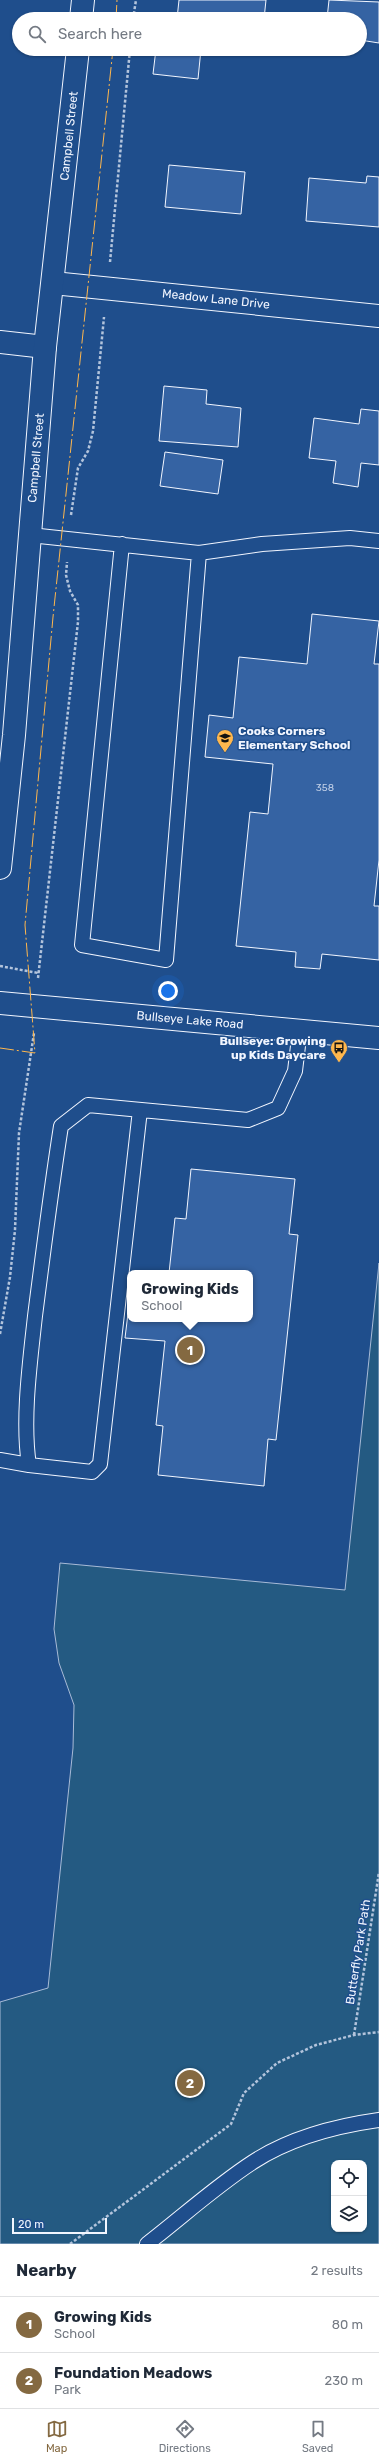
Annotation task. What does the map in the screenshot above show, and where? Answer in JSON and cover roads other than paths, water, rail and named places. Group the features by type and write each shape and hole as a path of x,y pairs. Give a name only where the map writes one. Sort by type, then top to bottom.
{"main road":[{"path":"82,12 83,0"},
{"name":"Campbell Street","path":"0,868 14,735 45,347 77,56"},
{"name":"Meadow Lane Drive","path":"53,282 379,316"},
{"path":"0,342 45,347"},
{"name":"Bullseye Lake Road","path":"0,1003 300,1029 379,1038"}],"lane":[{"path":"30,535 199,553 262,544 350,538 379,541"},
{"path":"122,544 82,945 166,960 199,553"},
{"path":"29,1465 27,1450 29,1375 48,1203 61,1126 88,1105 248,1120 278,1108 295,1071 300,1029"},
{"path":"0,1460 29,1465 92,1472 100,1464 135,1110"},
{"path":"147,2244 254,2162 296,2141 343,2125 379,2120"}],"place":[{"name":"Cooks Corners Elementary School","path":"225,753"},
{"name":"Bullseye: Growing up Kids Daycare","path":"339,1063"},
{"name":"Growing Kids","path":"190,1350"},
{"name":"Foundation Meadows","path":"190,2083"}]}
